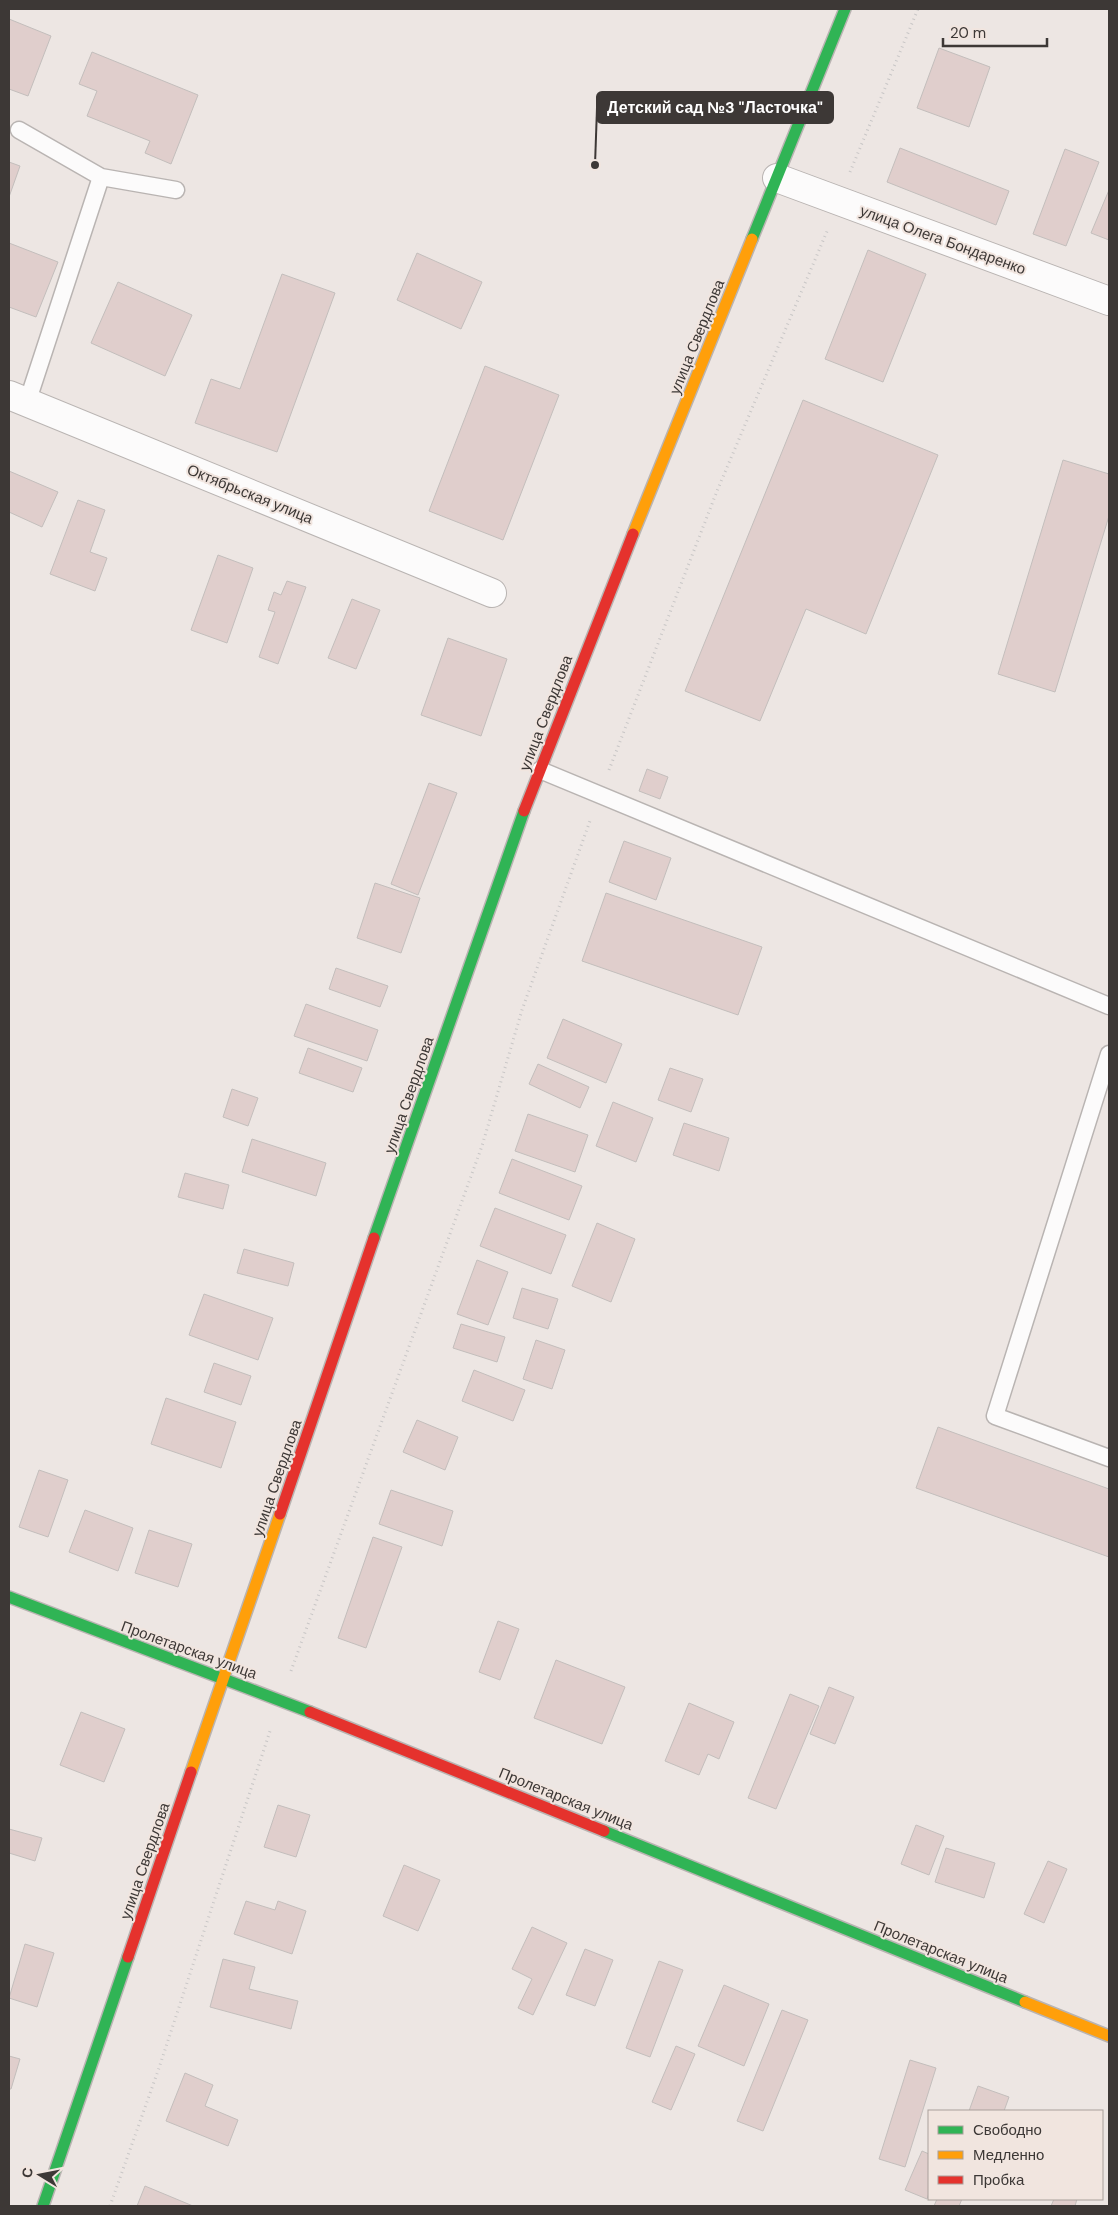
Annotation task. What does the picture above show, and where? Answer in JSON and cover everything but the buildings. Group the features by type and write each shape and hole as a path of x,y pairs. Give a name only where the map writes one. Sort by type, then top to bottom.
{"street":[{"name":"улица Свердлова","path":"43,2206 387,1200 540,770 845,9"},
{"name":"улица Олега Бондаренко","path":"777,178 1109,301"},
{"name":"Октябрьская улица","path":"18,399 492,594"},
{"name":"Пролетарская улица","path":"9,1598 280,1700 1109,2036"}],"lane":[{"path":"19,130 101,176 176,190"},
{"path":"18,399 101,176"},
{"path":"540,770 1109,1006"},
{"path":"1109,1054 995,1416 1109,1458"}],"path":[{"path":"110,2206 159,2068 280,1700 482,1146 522,1010 599,795 716,490 840,201 918,9"}],"traffic: fast":[{"path":"752,239 845,9"},
{"path":"374,1238 524,811"},
{"path":"9,1597 310,1712"},
{"path":"604,1831 1025,2002"},
{"path":"43,2206 128,1957"}],"traffic: slow":[{"path":"633,534 752,239"},
{"path":"191,1772 280,1514"},
{"path":"1025,2002 1109,2036"}],"traffic: jam":[{"path":"524,811 633,534"},
{"path":"280,1514 374,1238"},
{"path":"310,1712 604,1831"},
{"path":"128,1957 191,1772"}],"place":[{"name":"Детский сад №3 \"Ласточка\"","path":"595,165"}]}
